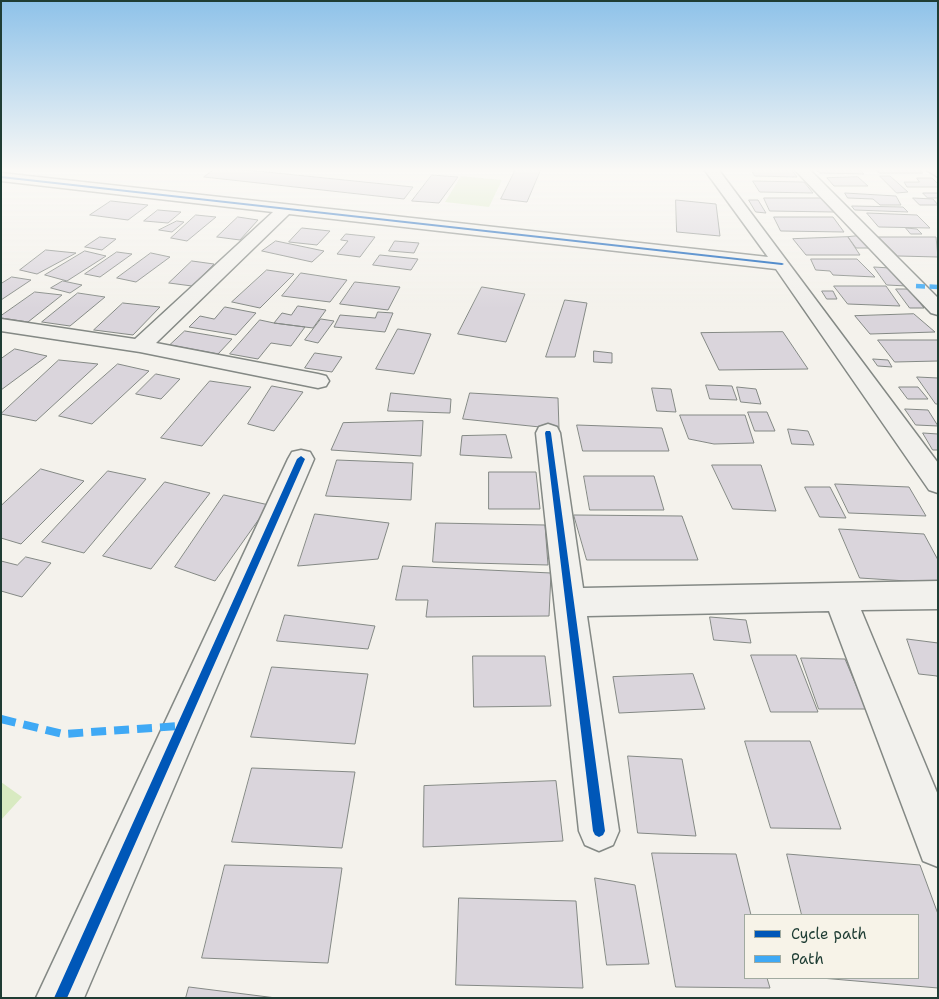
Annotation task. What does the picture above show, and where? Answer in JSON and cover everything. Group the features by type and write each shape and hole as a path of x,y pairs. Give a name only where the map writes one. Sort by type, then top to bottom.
{"street":[{"path":"140,346 278,216"},
{"path":"345,216 782,264"},
{"path":"745,216 938,483"},
{"path":"847,216 938,309"},
{"path":"1,325 140,346 318,381"},
{"path":"548,433 599,831"},
{"path":"60,998 301,459"},
{"path":"571,602 938,595"},
{"path":"840,597 938,846"}],"green space":[{"path":"1,782 22,797 1,820"}],"building":[{"path":"95,216 134,216 128,220"},
{"path":"151,216 177,216 168,223 144,221"},
{"path":"195,216 216,217 187,241 171,238"},
{"path":"676,216 717,216 720,236 677,232"},
{"path":"869,216 918,216 930,228 879,227"},
{"path":"238,217 258,220 240,240 217,237"},
{"path":"774,217 833,217 844,232 781,231"},
{"path":"177,221 184,222 172,232 159,230"},
{"path":"302,228 330,231 317,245 289,242"},
{"path":"906,228 917,229 922,234 911,234"},
{"path":"346,234 375,237 360,257 337,254 348,241 341,240"},
{"path":"858,236 868,248 856,248 848,237"},
{"path":"100,237 116,239 102,250 85,247"},
{"path":"848,237 860,255 806,255 793,239"},
{"path":"879,237 936,237 938,257 898,256"},
{"path":"276,241 324,251 312,262 262,251"},
{"path":"395,241 419,243 414,253 389,251"},
{"path":"46,250 76,253 37,274 20,270"},
{"path":"85,251 106,256 67,281 45,275"},
{"path":"117,252 132,254 100,277 85,274"},
{"path":"151,253 170,257 136,282 117,278"},
{"path":"380,255 418,259 411,270 373,265"},
{"path":"811,259 857,259 875,277 833,275 830,271 816,270"},
{"path":"192,261 214,264 192,286 169,283"},
{"path":"874,267 890,268 907,286 887,285"},
{"path":"267,270 294,274 260,308 232,302"},
{"path":"301,273 347,280 330,302 282,296"},
{"path":"12,277 31,280 1,300 1,284"},
{"path":"63,281 82,285 70,293 51,288"},
{"path":"355,282 400,287 388,310 340,304"},
{"path":"834,286 886,286 900,306 848,304"},
{"path":"482,287 525,294 506,342 458,334"},
{"path":"896,289 909,289 924,308 910,308"},
{"path":"822,291 833,291 837,299 827,299"},
{"path":"35,292 62,295 28,322 1,318 1,316"},
{"path":"78,293 105,297 70,326 42,322"},
{"path":"565,300 587,303 575,357 546,357"},
{"path":"123,303 160,307 133,335 94,330"},
{"path":"298,306 326,310 313,328 274,323 282,313 291,315"},
{"path":"225,307 256,313 236,335 189,327 200,316 214,319"},
{"path":"378,312 393,313 385,332 334,327 340,315 375,318"},
{"path":"914,314 935,332 870,334 855,316"},
{"path":"321,319 334,321 318,343 305,340"},
{"path":"260,320 305,327 291,346 271,343 258,359 230,354"},
{"path":"398,329 431,334 414,374 376,369"},
{"path":"185,331 232,339 218,354 170,345"},
{"path":"783,332 808,369 719,370 701,333"},
{"path":"878,340 938,340 938,361 895,362"},
{"path":"15,349 47,356 1,390 1,359"},
{"path":"594,351 612,353 612,363 594,362"},
{"path":"315,353 342,357 332,372 305,368"},
{"path":"873,359 888,360 892,367 878,366"},
{"path":"59,360 98,364 36,421 1,414"},
{"path":"118,364 149,371 92,424 59,416"},
{"path":"156,374 180,379 161,399 136,394"},
{"path":"917,377 938,378 938,404 936,404"},
{"path":"210,381 251,387 202,446 161,438"},
{"path":"706,385 732,386 737,400 710,399"},
{"path":"272,386 303,392 274,431 248,424"},
{"path":"737,387 756,389 761,404 741,402"},
{"path":"899,387 918,387 928,399 908,399"},
{"path":"652,388 671,389 676,412 657,411"},
{"path":"391,393 451,399 450,413 388,411"},
{"path":"470,393 558,398 559,429 463,419"},
{"path":"905,409 928,410 938,426 916,425"},
{"path":"748,412 767,412 775,431 755,431"},
{"path":"680,415 745,415 754,443 714,444 689,439"},
{"path":"423,421 421,456 331,450 343,423"},
{"path":"577,425 662,428 669,451 583,451"},
{"path":"788,429 808,431 814,445 792,444"},
{"path":"923,433 938,434 938,450 933,450"},
{"path":"506,435 512,458 460,455 462,436"},
{"path":"337,460 413,463 411,500 326,496"},
{"path":"712,465 761,465 776,511 733,509"},
{"path":"41,469 84,481 21,544 1,538 1,506"},
{"path":"108,471 146,479 84,553 42,542"},
{"path":"489,472 536,472 540,509 489,509"},
{"path":"584,476 654,476 664,510 590,510"},
{"path":"165,482 210,493 151,569 103,556"},
{"path":"835,484 909,487 926,516 849,513"},
{"path":"805,487 830,487 846,518 820,517"},
{"path":"224,495 269,505 215,581 175,567"},
{"path":"315,514 389,523 378,559 298,566"},
{"path":"574,515 682,516 698,560 587,560"},
{"path":"436,523 545,525 548,565 433,562"},
{"path":"839,529 924,534 938,560 938,583 860,578"},
{"path":"26,557 51,563 22,597 1,591 1,561 17,565"},
{"path":"403,566 551,573 549,616 426,617 428,600 396,600"},
{"path":"285,615 375,626 368,649 277,641"},
{"path":"710,617 746,620 751,643 714,640"},
{"path":"907,639 938,643 938,679 937,676 919,674"},
{"path":"751,655 796,655 818,712 771,712"},
{"path":"473,656 545,656 551,706 474,707"},
{"path":"801,658 845,659 866,709 819,709"},
{"path":"272,667 368,674 355,744 251,737"},
{"path":"693,674 705,709 619,713 613,677"},
{"path":"745,741 810,741 841,829 771,828"},
{"path":"628,756 682,759 696,836 638,833"},
{"path":"252,768 355,772 342,848 232,842"},
{"path":"556,781 563,841 423,847 424,786"},
{"path":"652,853 736,854 751,914 744,914 744,979 767,979 770,988 676,987"},
{"path":"787,854 920,865 938,914 938,988 833,979 919,979 919,914 802,914"},
{"path":"225,865 342,868 328,963 202,958"},
{"path":"595,878 635,885 649,964 607,965"},
{"path":"459,898 576,901 583,988 456,985"},
{"path":"189,987 276,998 186,998"}],"marked path":[{"path":"916,286 938,287"},
{"path":"1,719 63,734 180,726"}],"cycle path":[{"path":"348,216 782,264"},
{"path":"548,433 599,831"},
{"path":"60,998 301,459"}]}
